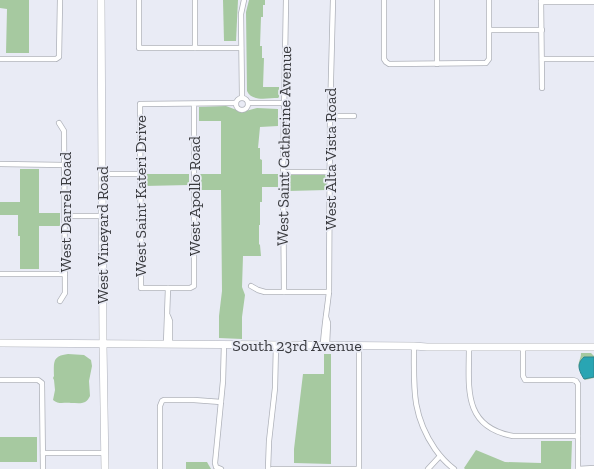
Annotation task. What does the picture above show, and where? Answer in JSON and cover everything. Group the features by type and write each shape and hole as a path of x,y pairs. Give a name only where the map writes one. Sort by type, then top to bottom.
{"street":[{"path":"0,59 56,59 60,57 60,0"},
{"name":"West Vineyard Road","path":"101,0 105,469"},
{"path":"139,0 139,48 241,48"},
{"path":"195,0 195,48"},
{"path":"242,97 241,14 244,0"},
{"name":"West Saint Catherine Avenue","path":"284,292 283,172 286,0"},
{"name":"West Alta Vista Road","path":"325,344 328,323 326,317 329,292 330,116 333,0"},
{"path":"384,0 384,59 389,64 486,64 488,62 490,30 489,0"},
{"path":"437,0 437,64"},
{"path":"542,88 541,1 594,2"},
{"path":"490,30 542,30"},
{"path":"542,59 594,59"},
{"path":"235,103 237,99 242,97"},
{"path":"242,97 246,99 248,103"},
{"path":"235,103 237,108 242,110 246,108 248,103"},
{"path":"194,104 235,103"},
{"path":"248,103 284,103"},
{"name":"West Saint Kateri Drive","path":"168,288 141,288 140,104 194,104"},
{"name":"West Apollo Road","path":"168,288 193,287 194,285 194,104"},
{"path":"330,116 354,116"},
{"name":"West Darrel Road","path":"60,123 64,131 65,165 65,293 60,301"},
{"path":"0,164 65,165"},
{"path":"283,172 330,172"},
{"path":"102,174 140,174"},
{"path":"65,216 102,216"},
{"path":"0,274 65,274"},
{"path":"252,286 262,291 329,292"},
{"path":"168,288 168,316 170,321 168,344"},
{"name":"South 23rd Avenue","path":"0,343 594,347"},
{"path":"219,468 215,463 223,381 224,344"},
{"path":"268,469 269,441 275,388 276,344"},
{"path":"272,469 359,469 359,346"},
{"path":"414,346 414,393 418,418 440,456 454,469"},
{"path":"469,347 468,390 470,400 477,414 488,426 504,434 513,436 578,436"},
{"path":"523,347 524,379 576,381 578,385 578,469 594,468"},
{"path":"0,380 38,380 43,385 43,469"},
{"path":"160,469 160,406 162,402 164,400 194,400 221,402"},
{"path":"43,453 105,453"},
{"path":"428,469 440,456"}],"green space":[{"path":"0,0 29,0 29,53 6,53 7,9 0,8"},
{"path":"223,0 238,0 236,41 224,41"},
{"path":"249,0 265,0 265,5 263,5 263,17 261,17 260,46 262,46 262,58 264,58 263,87 279,87 278,98 256,98 252,97 247,91 246,12"},
{"path":"226,106 242,112 257,108 278,109 278,126 260,127 258,148 260,148 260,159 262,160 262,174 278,174 278,187 262,187 259,225 259,244 261,256 243,256 242,287 245,295 242,317 242,339 219,338 219,316 222,291 221,190 199,190 199,174 221,174 221,121 199,121 199,107"},
{"path":"20,169 39,169 39,213 60,213 60,226 39,226 39,269 20,269 20,236 18,236 18,215 0,215 0,202 20,202"},
{"path":"144,174 189,174 189,185 144,186"},
{"path":"288,174 325,174 327,190 288,191"},
{"path":"581,353 591,353 594,356 594,378 585,380 581,374 579,364"},
{"path":"68,354 84,355 91,360 92,366 89,381 90,396 85,402 59,403 53,400 55,390 53,378 54,363 59,356"},
{"path":"324,354 331,354 331,464 294,463 294,449 303,374 324,374"},
{"path":"0,437 37,437 37,462 0,462"},
{"path":"541,441 572,441 571,469 464,468 476,450 505,462 541,463"},
{"path":"186,462 207,462 211,469 186,469"}],"water":[{"path":"584,357 594,357 594,377 584,379 581,373 579,365"}]}
